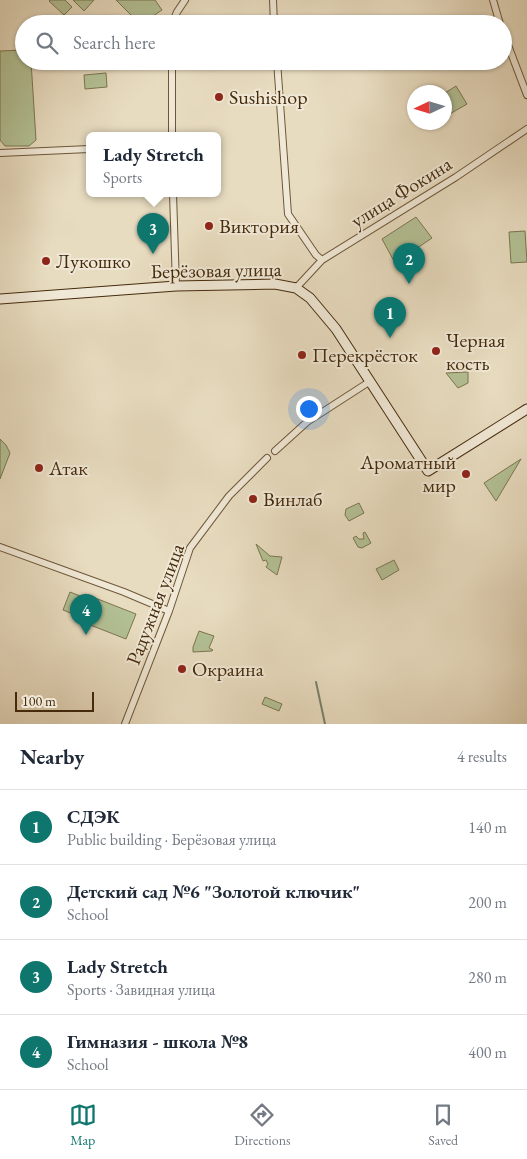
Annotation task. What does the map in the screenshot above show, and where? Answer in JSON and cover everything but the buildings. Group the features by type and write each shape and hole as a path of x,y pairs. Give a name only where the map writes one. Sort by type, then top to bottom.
{"street":[{"path":"176,15 185,0"},
{"path":"273,0 274,15"},
{"path":"493,0 497,15"},
{"path":"512,56 527,96"},
{"path":"172,70 172,132"},
{"path":"278,70 288,214 316,255 322,260"},
{"name":"улица Фокина","path":"296,288 322,260 456,177 527,129"},
{"path":"0,153 86,149"},
{"path":"173,197 176,286"},
{"name":"Берёзовая улица","path":"0,299 176,286 275,284 296,288 310,298 327,317 428,471 527,409"},
{"path":"275,451 307,422 369,382"},
{"name":"Радужная улица","path":"126,724 169,611 190,548 229,496 267,458"},
{"path":"0,546 124,592 169,611"}],"green space":[{"path":"50,0 65,0 72,7 64,15"},
{"path":"73,0 94,0 84,11"},
{"path":"116,0 155,0 162,10 154,15 131,15"},
{"path":"15,50 15,70 32,70 36,140 29,146 5,146 0,140 0,51"},
{"path":"106,73 107,87 85,89 84,75"},
{"path":"456,86 467,104 452,113 452,89"},
{"path":"416,217 432,238 395,263 382,239"},
{"path":"525,231 527,262 511,263 509,232"},
{"path":"468,372 468,383 458,388 446,373"},
{"path":"0,439 10,453 0,479"},
{"path":"521,459 496,501 484,483"},
{"path":"359,503 364,513 349,521 345,515 346,509"},
{"path":"365,532 371,543 362,548 358,547 353,538 356,536 359,539 364,539 363,533"},
{"path":"256,544 270,556 282,557 277,575 266,567 268,564 266,560 263,561"},
{"path":"394,560 399,570 382,580 376,569"},
{"path":"70,592 80,596 73,614 63,610"},
{"path":"85,594 136,614 126,639 75,619"},
{"path":"199,631 214,636 209,648 212,651 193,652"},
{"path":"265,697 282,704 279,711 262,704"}],"waterway":[{"path":"316,682 325,724"}],"place":[{"name":"Sushishop","path":"219,97"},
{"name":"Виктория","path":"209,226"},
{"name":"Lady Stretch","path":"153,254"},
{"name":"Лукошко","path":"46,261"},
{"name":"Детский сад №6 \"Золотой ключик\"","path":"409,284"},
{"name":"СДЭК","path":"390,338"},
{"name":"Черная кость","path":"436,351"},
{"name":"Перекрёсток","path":"302,355"},
{"name":"Атак","path":"39,468"},
{"name":"Ароматный мир","path":"466,474"},
{"name":"Винлаб","path":"253,499"},
{"name":"Гимназия - школа №8","path":"86,635"},
{"name":"Окраина","path":"182,669"}]}
